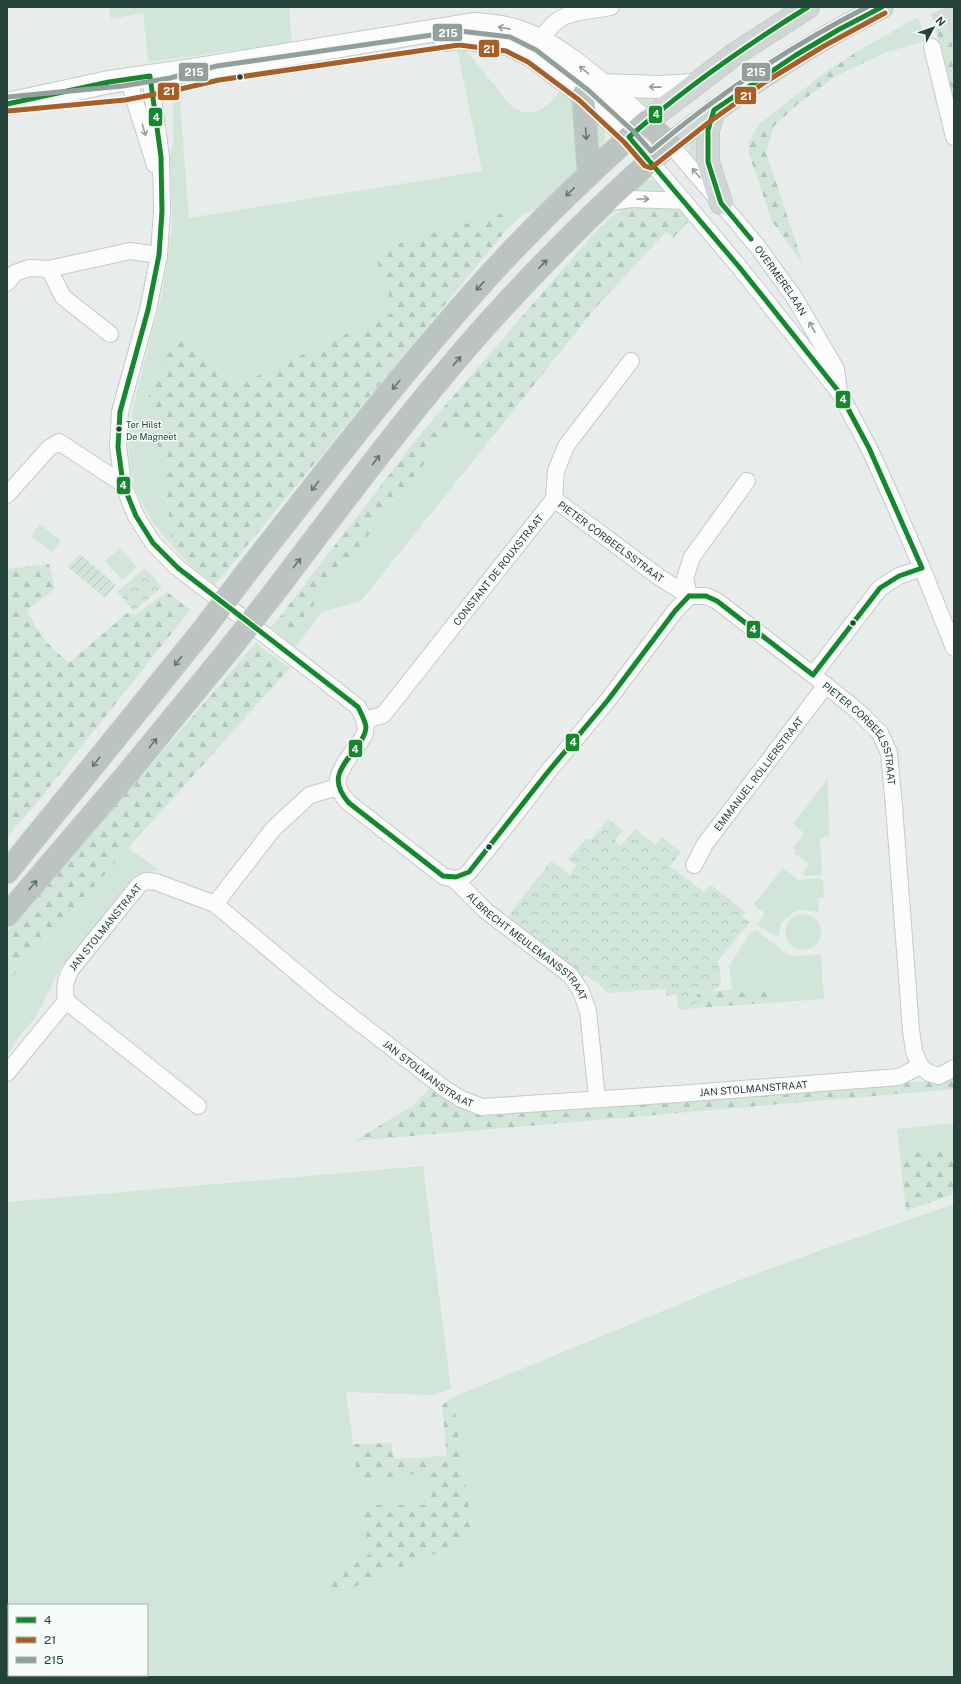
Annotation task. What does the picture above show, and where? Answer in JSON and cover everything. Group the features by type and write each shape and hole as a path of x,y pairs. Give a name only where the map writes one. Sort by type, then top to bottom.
{"highway":[{"path":"589,175 592,90"},
{"path":"7,872 203,630 371,414 476,290 570,191 646,122 670,144 604,203 543,263 488,323 399,431 228,651 128,773 7,915"},
{"path":"630,137 650,161"}],"main road":[{"path":"12,103 92,97 199,69 466,25 492,25 514,30 592,90 646,122 735,54 808,7"},
{"path":"670,144 714,110 796,55 844,26 882,7"},
{"path":"592,90 694,85"},
{"path":"592,90 630,137"},
{"path":"714,110 708,130 708,162 721,203"}],"street":[{"path":"536,48 544,34 553,23 567,14 611,7"},
{"path":"932,48 954,137"},
{"path":"141,84 161,186 162,211 159,255 148,310 120,412 117,442 123,484 136,516 153,543 178,568 358,707 365,720 366,729 364,736 339,774 338,787 310,795 274,828 215,904"},
{"name":"OVERMERELAAN","path":"670,144 757,246 805,314 836,369 839,392"},
{"name":"OVERMERELAAN","path":"650,161 740,268 839,392 869,448 922,568 954,648"},
{"path":"604,203 630,199 684,201"},
{"path":"7,282 15,273 29,268 49,269 130,251 159,255"},
{"path":"49,269 63,297 110,334"},
{"path":"554,499 556,471 566,446 631,361"},
{"path":"7,495 49,448 59,442 123,484"},
{"path":"454,878 463,877 474,866 608,700 675,611 689,596 685,578 692,557 747,481"},
{"name":"PIETER CORBEELSSTRAAT","path":"554,499 659,577 689,596 706,596 717,601 826,685 859,712 880,733 889,753 911,1030 914,1051 920,1066"},
{"name":"CONSTANT DE ROUXSTRAAT","path":"365,720 383,714 554,499"},
{"path":"813,675 880,588 899,576 922,568"},
{"name":"EMMANUEL ROLLIERSTRAAT","path":"694,865 705,844 826,685"},
{"name":"ALBRECHT MEULEMANSSTRAAT","path":"338,787 349,803 443,876 454,878 486,911 570,975 581,991 588,1012 597,1098"},
{"name":"JAN STOLMANSTRAAT","path":"66,1001 64,988 67,976 72,968 139,885 146,881 156,882 215,904 326,997 445,1089 461,1098 482,1106 678,1094 899,1077 920,1066"},
{"path":"7,1073 66,1001 198,1106"},
{"path":"920,1066 929,1073 939,1076 954,1068"}],"shaded area":[{"path":"948,7 954,7 954,52 946,19 934,22 930,14"}],"green space":[{"path":"109,7 289,7 292,43 148,62 143,13 111,19"},
{"path":"918,17 925,41 884,53 870,60 863,48"},
{"path":"946,19 954,52 954,103 934,22"},
{"path":"457,48 464,48 505,100 518,110 525,112 537,111 553,100 561,90 566,93 577,106 578,162 574,175 544,206 524,214 508,228 503,213 396,312 358,328 234,387 178,326 165,477 172,546 153,523 136,491 130,468 128,439 131,415 162,294 172,229 171,186 167,162 173,144 173,100 180,101 189,218 482,171"},
{"path":"863,48 870,60 836,76 799,103 774,126 766,152 803,264 772,221 749,154 749,142 759,124 827,71"},
{"path":"661,93 664,97 649,105 642,105 626,98"},
{"path":"592,118 602,127 605,132 602,147 595,158"},
{"path":"702,129 702,168 690,158 689,148 695,135"},
{"path":"651,180 661,183 671,194 633,192 632,188 645,181"},
{"path":"639,204 683,207 691,219 673,238 666,232 597,306 482,450 452,428 290,635 275,623 423,431 597,230 621,209"},
{"path":"503,213 508,228 215,585 188,563 172,546 165,477 147,401 178,326 234,387 395,312 373,251"},
{"path":"452,428 482,450 361,601 322,612 294,648 270,627 275,623 290,634"},
{"path":"40,524 61,541 52,552 30,536"},
{"path":"120,548 137,567 122,580 105,561"},
{"path":"80,554 116,585 105,598 68,567"},
{"path":"49,564 55,589 27,610 45,639 55,651 69,663 127,613 135,615 167,592 190,610 39,800 7,837 7,569"},
{"path":"145,568 162,587 134,611 117,592"},
{"path":"256,643 290,668 7,983 7,931"},
{"path":"828,779 829,836 820,838 822,875 804,876 804,871 809,864 794,853 796,850 793,848 804,833 793,824"},
{"path":"608,819 623,830 615,841 621,846 635,829 655,845 662,837 681,852 670,866 704,892 711,885 746,912 742,916 750,922 718,961 721,977 720,986 712,991 697,994 697,1008 679,1010 676,994 667,996 665,989 609,993 585,974 581,979 508,916 551,861 570,875 576,866 568,859 586,839 592,839"},
{"path":"128,848 160,870 137,875 60,969 36,1017 22,1033 7,1056 7,983"},
{"path":"783,868 798,880 819,878 823,881 824,898 818,898 819,910 817,912 799,910 794,912 781,923 779,935 774,936 757,924 765,913 753,905"},
{"path":"807,914 816,919 820,925 820,939 816,945 807,950 799,950 790,945 786,939 785,928 790,919 796,915"},
{"path":"756,930 784,952 794,956 821,954 824,999 769,1003 768,987 732,989 729,966 751,932"},
{"path":"768,987 769,1003 697,1008 697,994 732,989"},
{"path":"954,1078 954,1089 354,1141 414,1105 431,1086 481,1112 499,1114 853,1088"},
{"path":"954,1123 954,1148 900,1154 897,1129"},
{"path":"954,1148 954,1194 906,1211 900,1154"},
{"path":"423,1166 451,1389 433,1395 346,1392 358,1480 423,1473 429,1506 369,1555 322,1580 332,1596 473,1538 453,1397 726,1285 954,1204 954,1677 7,1677 7,1202"},
{"path":"453,1397 473,1538 332,1596 322,1580 369,1555 362,1505 429,1505 423,1473 358,1481 353,1444 391,1443 394,1459 447,1456 442,1405"}],"transit line":[{"name":"4","path":"808,7 716,68 629,137 740,268 839,392 869,448 922,568"},
{"name":"215","path":"7,97 123,86 170,78 217,66 460,31 510,37 536,50 588,90 634,132 651,151 702,110 754,73 810,38 867,7"},
{"name":"4","path":"751,239 721,203 708,162 708,130 714,110 796,55 838,30 882,7"},
{"name":"21","path":"8,111 125,100 219,80 459,45 506,51 528,62 579,100 624,142 645,166 651,168 708,123 765,82 824,46 885,13"},
{"name":"4","path":"7,104 109,82 150,76 161,157 162,211 159,255 148,310 120,412 118,447 123,484 136,516 153,543 178,568 358,707 365,722 366,730 365,734 340,772 338,779 342,794 349,803 443,876 456,877 469,872 547,773 608,700 675,611 689,596"},
{"name":"4","path":"813,675 880,588 899,576 922,568"},
{"name":"4","path":"689,596 706,596 717,601 813,675"}],"place":[{"name":"Ter Hilst De Magneet","path":"119,429"}]}
